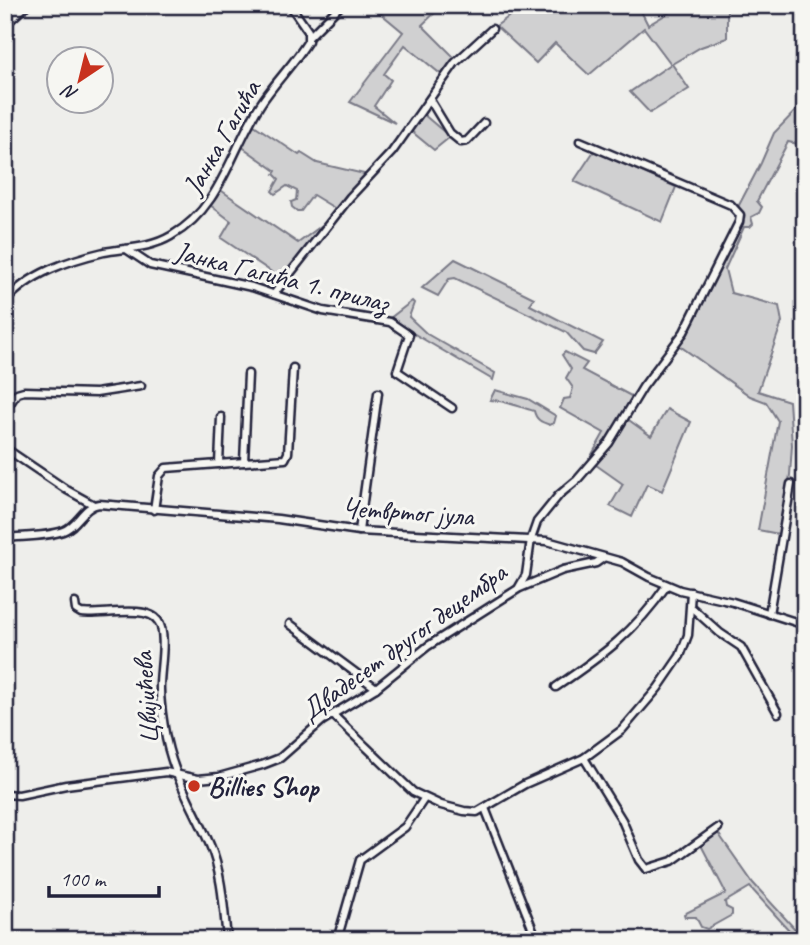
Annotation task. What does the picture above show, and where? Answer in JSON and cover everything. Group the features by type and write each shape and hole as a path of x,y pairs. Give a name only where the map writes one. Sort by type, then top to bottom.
{"street":[{"path":"290,5 308,31 309,37"},
{"name":"Јанка Гагића","path":"5,302 11,294 33,278 61,265 164,240 200,214 222,179 260,106 306,45 309,37 341,5"},
{"path":"5,24 23,7"},
{"path":"274,294 350,197 392,152 455,63 492,29"},
{"path":"430,100 450,133 461,142 467,141 484,123"},
{"name":"Двадесет другог децембра","path":"5,794 19,795 66,785 166,772 198,779 219,777 280,758 322,721 376,688 428,646 518,589 526,575 533,529 559,495 577,480 609,443 643,387 684,332 739,222 740,215 731,205 580,141"},
{"name":"Јанка Гагића 1. прилаз","path":"125,249 150,265 233,282 323,311 390,322 406,331 409,337 397,371 452,408"},
{"path":"5,286 11,294"},
{"path":"154,510 159,476 166,468 285,459 293,368"},
{"path":"244,462 248,374"},
{"path":"5,411 20,392 96,393 141,386"},
{"path":"359,531 378,393"},
{"path":"219,464 221,417"},
{"path":"5,448 94,505 62,532 5,538"},
{"path":"769,614 791,484"},
{"name":"Четвртог јула","path":"94,505 278,519 359,531 531,539 562,544 622,562 667,585 805,625"},
{"path":"518,589 563,569 603,558"},
{"path":"556,687 625,637 667,585"},
{"path":"333,715 413,792 424,799 471,813 485,808 525,784 584,758 622,730 672,670 685,646 691,592"},
{"name":"Цвијићева","path":"75,603 75,609 79,613 144,612 159,621 162,628 160,693 164,728 175,773 211,848 223,903 227,940"},
{"path":"691,607 720,633 741,647 778,713"},
{"path":"290,624 376,688"},
{"path":"584,758 617,811 639,860 646,869 672,861 718,828"},
{"path":"337,940 360,860 405,827 424,799"},
{"path":"485,808 537,940"}],"shaded area":[{"path":"443,5 422,25 456,59 443,76 405,45 384,74 391,80 374,106 395,123 350,102 403,32 373,7"},
{"path":"512,5 638,5 648,25 682,5 727,5 727,38 701,47 672,64 689,89 650,113 630,92 671,64 644,28 589,75 555,43 536,63 496,26 515,12"},
{"path":"805,101 805,135 798,144 788,142 757,201 762,207 759,213 751,217 753,224 744,227 725,269 731,293 779,306 782,322 758,391 789,401 792,445 790,475 779,534 758,530 778,421 766,402 750,396 673,341 682,331 706,286 710,287 742,214 738,207 774,133"},
{"path":"423,114 450,137 434,150 411,131"},
{"path":"254,125 299,155 301,153 317,163 373,176 341,212 313,195 301,211 297,211 291,202 296,200 297,191 287,186 275,194 272,191 279,179 274,174 276,171 241,146"},
{"path":"594,151 676,187 662,222 574,181"},
{"path":"219,189 298,243 321,226 326,230 285,281 221,238 231,221 210,205"},
{"path":"455,259 534,298 530,305 603,342 594,354 583,351 566,332 455,278 449,279 438,296 422,288"},
{"path":"412,301 414,303 409,317 427,334 495,373 493,380 389,319"},
{"path":"565,352 587,363 582,370 633,397 622,415 651,436 667,409 691,422 662,491 647,484 632,517 610,506 623,484 589,460 604,433 560,408 564,399 570,398 573,388 566,378 571,369 562,355"},
{"path":"495,390 528,399 556,416 554,423 550,425 542,422 534,411 507,402 490,400"},
{"path":"718,833 753,883 805,940 798,940 750,887 725,902 726,907 732,910 732,915 707,929 701,927 696,917 685,917 684,914 726,893 701,845"}],"place":[{"name":"Billies Shop","path":"194,786"}]}
